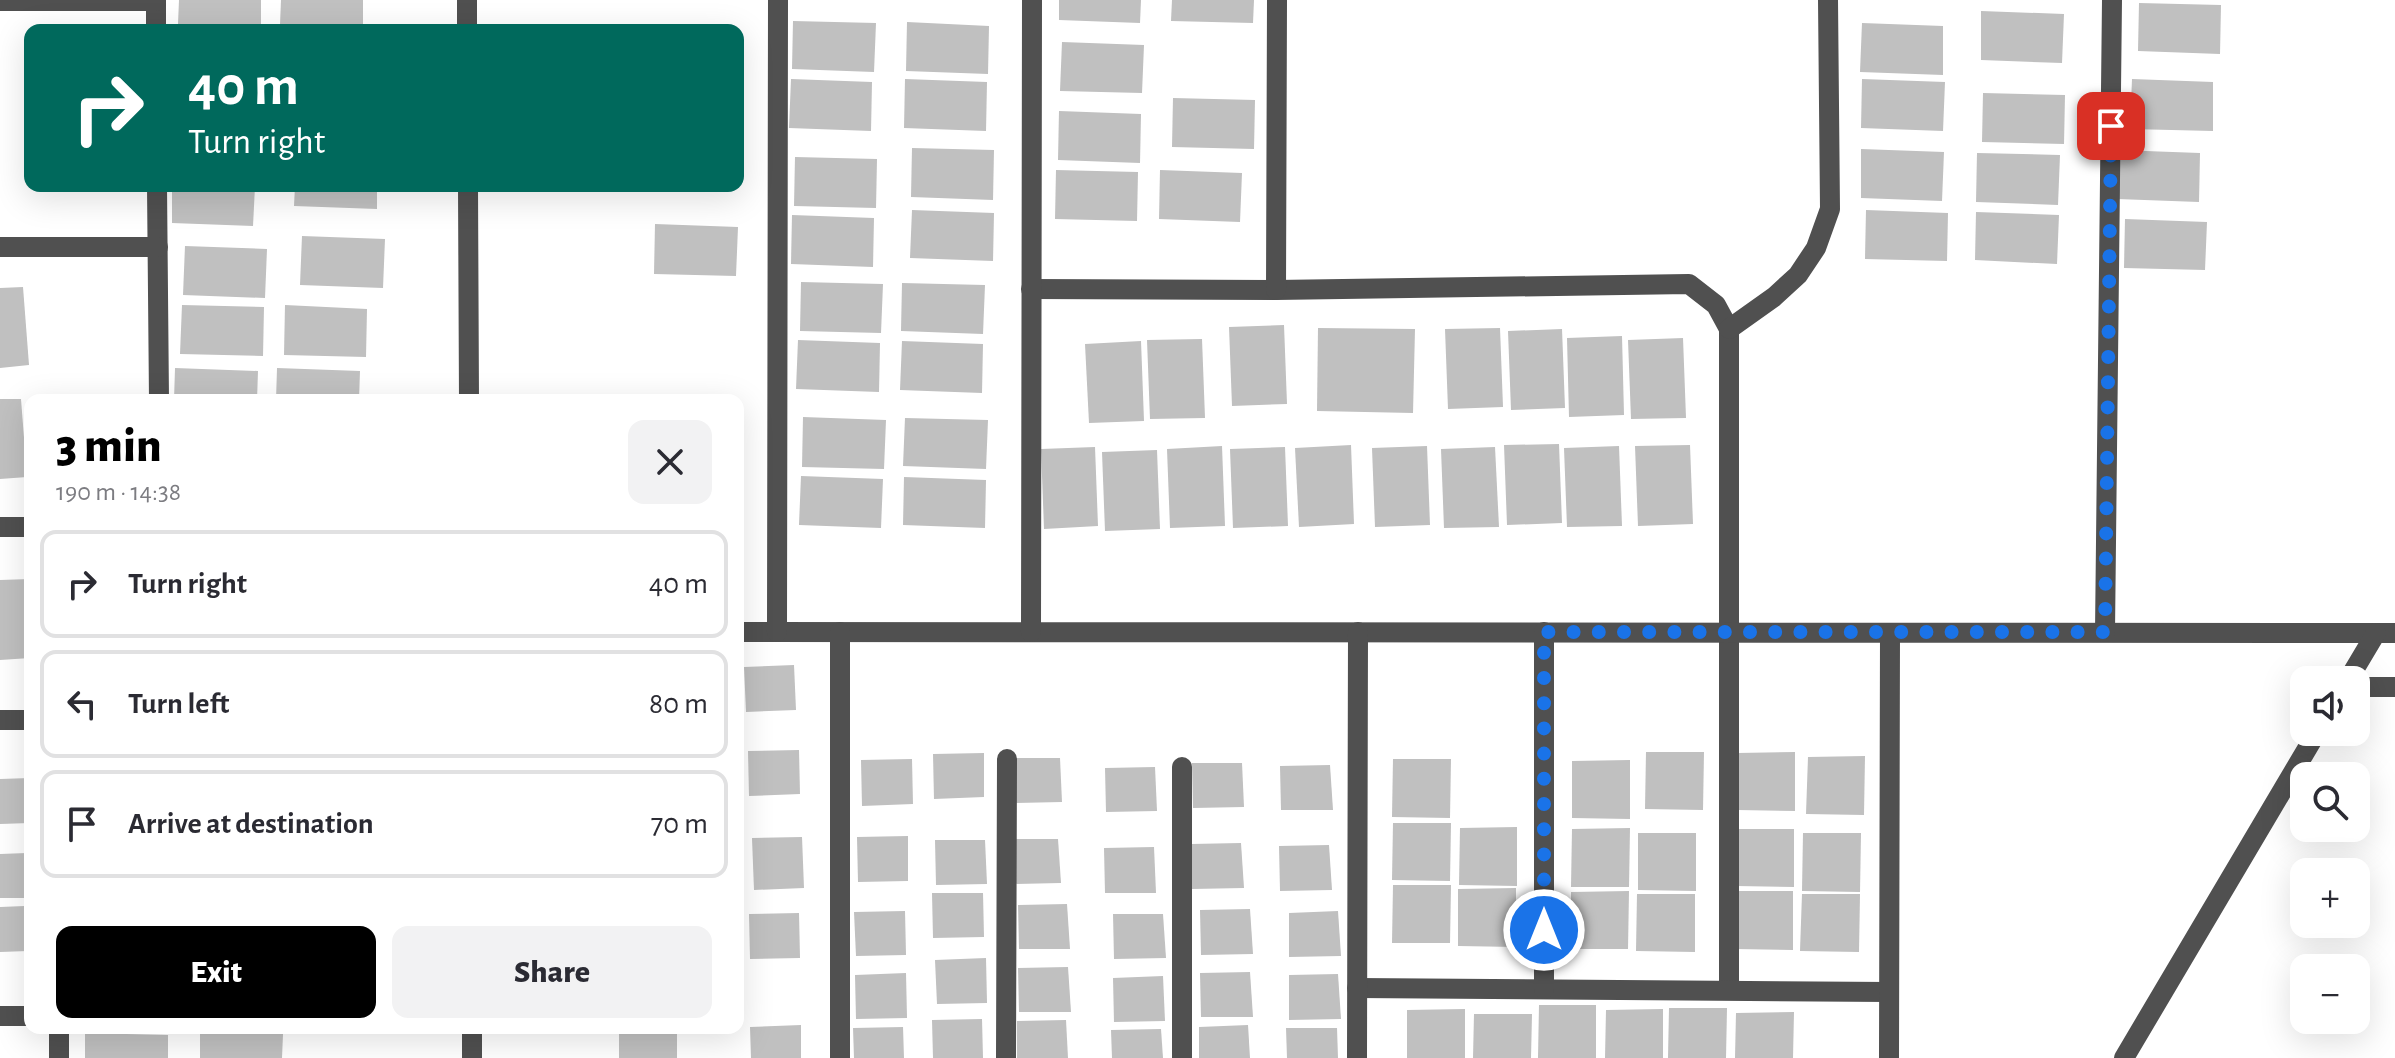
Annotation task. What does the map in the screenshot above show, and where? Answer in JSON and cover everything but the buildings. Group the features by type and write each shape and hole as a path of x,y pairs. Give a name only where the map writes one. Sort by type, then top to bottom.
{"street":[{"path":"0,1 156,0 156,24"},
{"path":"467,0 467,24"},
{"path":"777,632 778,0"},
{"path":"1031,632 1032,0"},
{"path":"1276,290 1277,0"},
{"path":"1729,329 1774,297 1798,275 1816,248 1830,209 1828,0"},
{"path":"2105,632 2112,0"},
{"path":"157,192 159,394"},
{"path":"468,192 469,394"},
{"path":"0,247 158,247"},
{"path":"1031,289 1276,290 1689,284 1716,305 1729,329 1729,990"},
{"path":"0,527 24,527"},
{"path":"744,632 2385,633"},
{"path":"840,632 840,1058"},
{"path":"1357,1058 1358,632"},
{"path":"1544,632 1544,989"},
{"path":"1889,1058 1890,633"},
{"path":"2359,666 2385,633"},
{"path":"2370,687 2395,687"},
{"path":"0,720 24,720"},
{"path":"2124,1058 2309,746"},
{"path":"1006,1058 1007,759"},
{"path":"1182,767 1182,1058"},
{"path":"1357,988 1889,992"},
{"path":"0,1016 24,1016"},
{"path":"59,1034 59,1058"},
{"path":"472,1034 472,1058"}],"route":[{"path":"1544,930 1544,632 2105,632 2111,126"}]}
